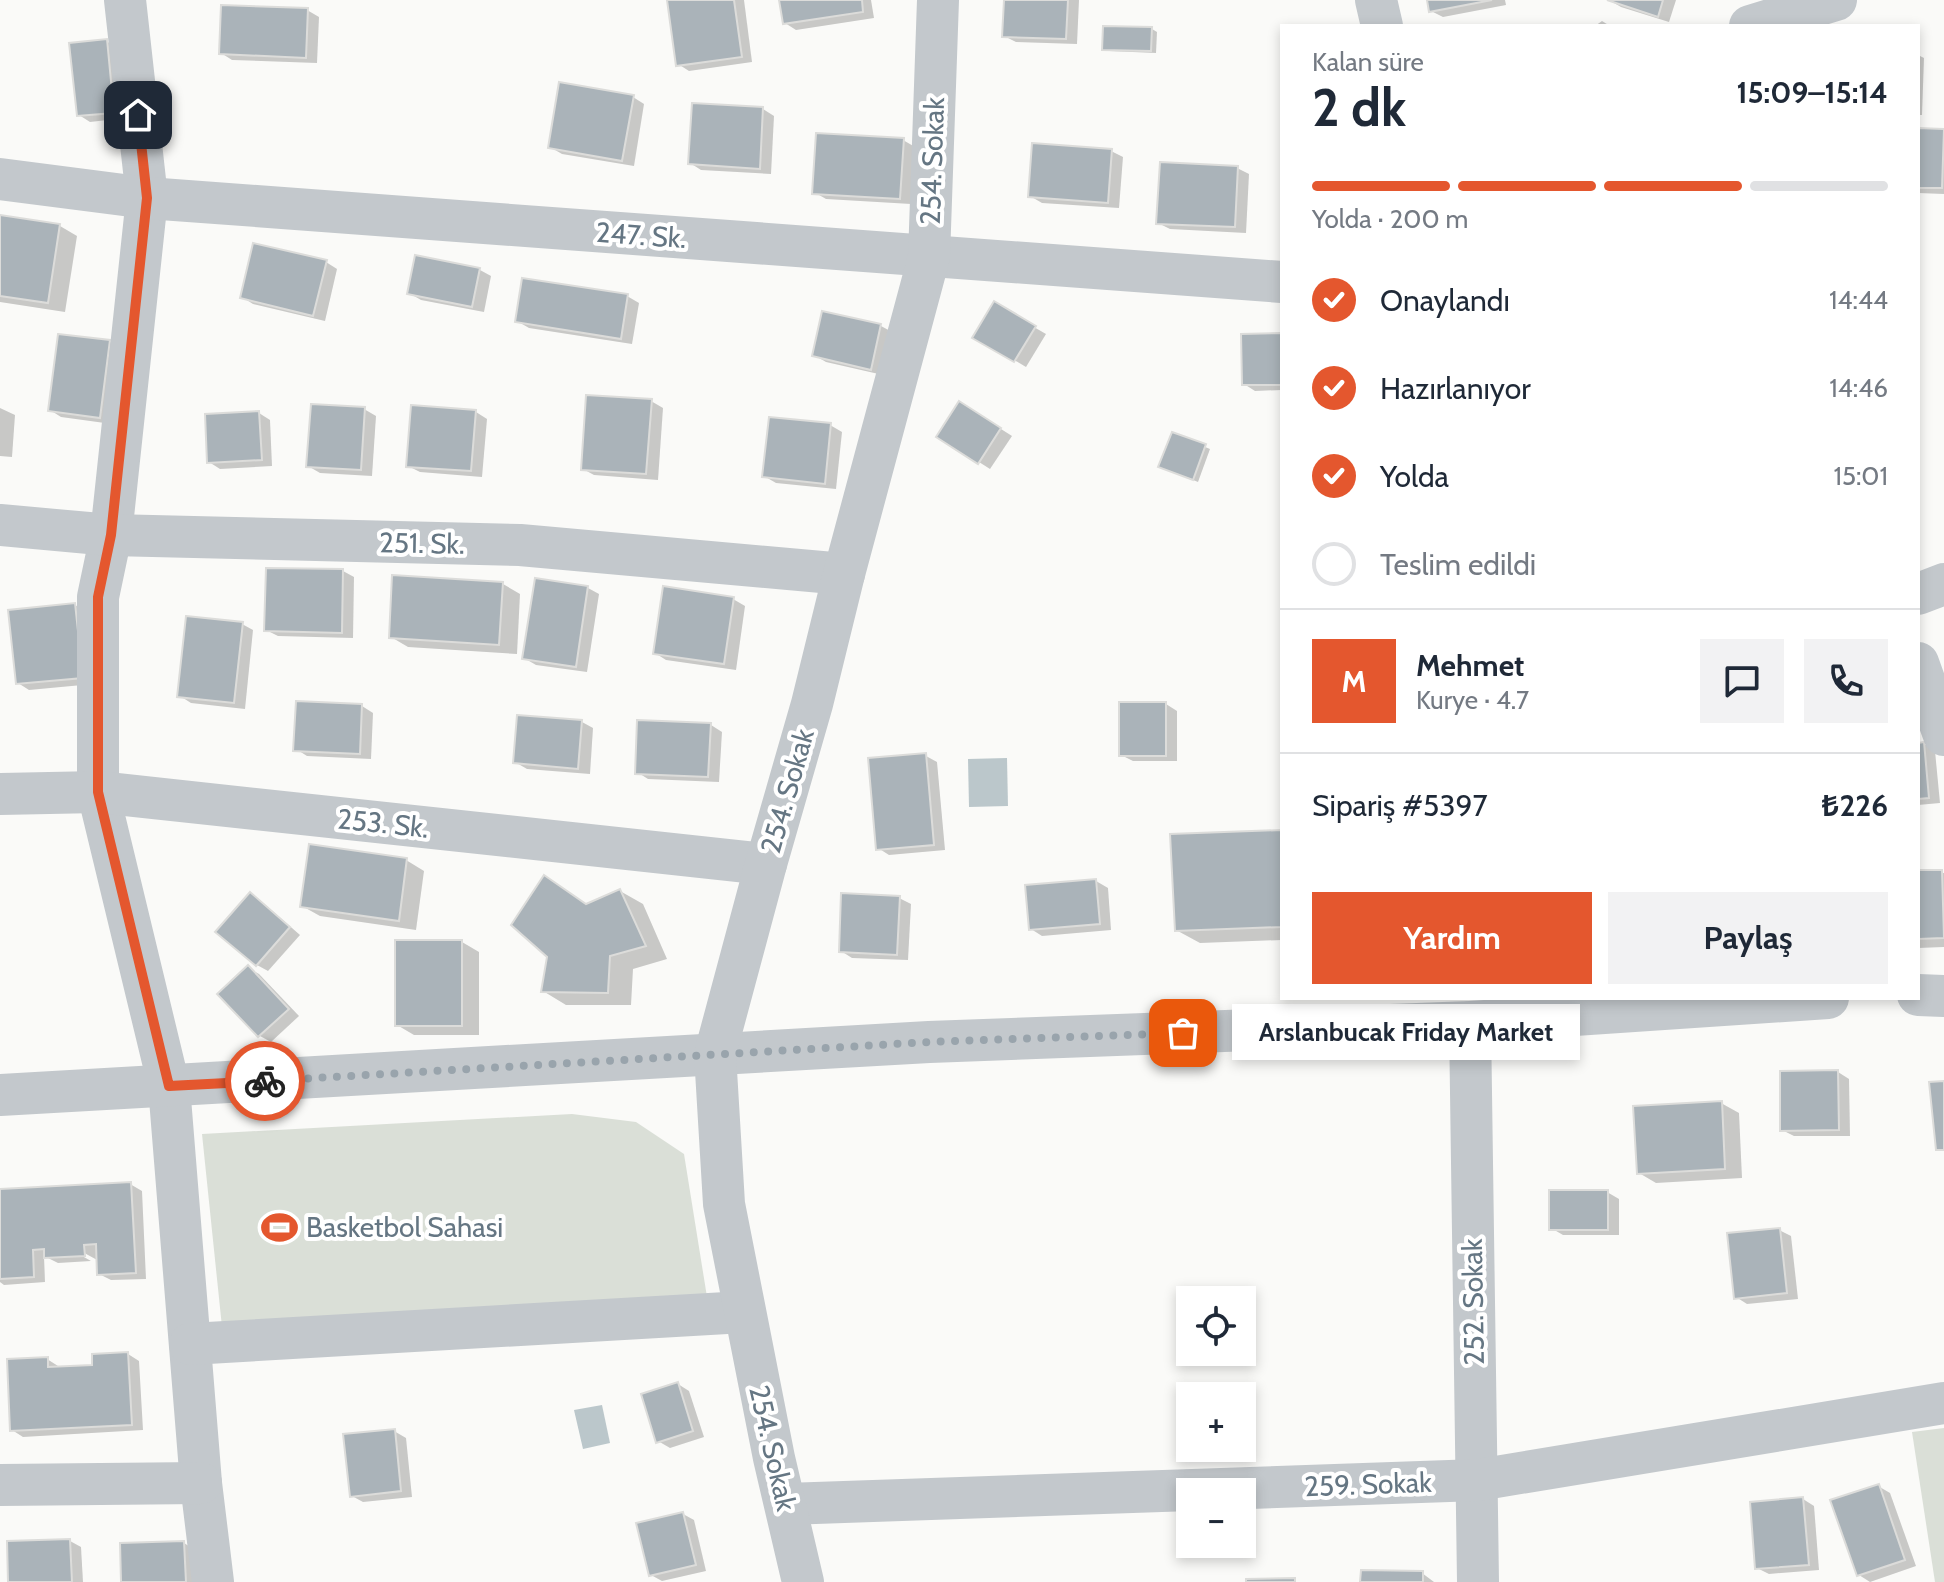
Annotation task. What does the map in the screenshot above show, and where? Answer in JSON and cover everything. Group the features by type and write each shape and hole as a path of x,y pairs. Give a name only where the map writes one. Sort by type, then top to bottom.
{"street":[{"path":"125,0 147,198 111,535 98,597 98,792 169,1086 201,1483 213,1582"},
{"name":"254. Sokak","path":"803,1582 744,1312 724,1204 715,1054 812,704 929,257 938,0"},
{"path":"1376,0 1382,24"},
{"path":"1752,19 1836,0"},
{"name":"247. Sk.","path":"0,179 147,198 1280,282"},
{"name":"251. Sk.","path":"0,525 111,535 520,545 844,574"},
{"path":"1920,593 1944,584"},
{"path":"1920,669 1944,735"},
{"name":"253. Sk.","path":"0,794 98,792 766,864"},
{"path":"1920,995 1944,996"},
{"path":"0,1095 929,1042 1470,1022 1798,1000"},
{"name":"252. Sokak","path":"1470,1022 1478,1582"},
{"path":"190,1344 744,1312"},
{"name":"259. Sokak","path":"786,1504 1478,1480 1944,1403"},
{"path":"0,1485 201,1483"}],"shaded area":[{"path":"1007,758 1008,806 969,807 968,759"},
{"path":"572,1114 636,1122 684,1154 707,1297 222,1327 202,1134"},
{"path":"602,1405 610,1443 583,1449 574,1410"},
{"path":"1944,1428 1944,1582 1935,1582 1912,1432"}],"building":[{"path":"667,0 734,0 742,57 676,66"},
{"path":"779,0 862,0 863,12 783,24"},
{"path":"1004,0 1068,0 1066,39 1002,37"},
{"path":"1427,0 1492,0 1429,12"},
{"path":"1607,0 1663,0 1658,17"},
{"path":"221,5 308,8 306,58 219,54"},
{"path":"1103,26 1152,27 1151,51 1102,50"},
{"path":"107,39 114,113 77,116 69,43"},
{"path":"559,82 634,95 622,161 548,148"},
{"path":"692,103 763,107 760,169 688,164"},
{"path":"1920,128 1944,129 1942,188 1920,188"},
{"path":"816,133 904,138 900,199 812,194"},
{"path":"1032,143 1112,149 1108,203 1028,197"},
{"path":"1160,162 1238,166 1235,227 1156,224"},
{"path":"0,215 60,224 48,303 0,296"},
{"path":"253,243 327,260 313,316 240,298"},
{"path":"415,255 480,268 472,307 407,294"},
{"path":"522,278 628,294 621,339 515,322"},
{"path":"994,301 1036,326 1014,362 972,338"},
{"path":"822,311 881,324 871,370 812,356"},
{"path":"1280,333 1280,385 1242,385 1241,334"},
{"path":"58,334 110,340 100,418 48,411"},
{"path":"586,395 652,399 646,474 581,470"},
{"path":"959,401 1001,428 978,464 936,437"},
{"path":"311,404 365,407 361,470 306,467"},
{"path":"411,405 476,410 471,471 406,467"},
{"path":"259,411 262,460 207,463 205,414"},
{"path":"769,417 831,423 825,484 762,477"},
{"path":"1172,432 1206,444 1193,480 1158,467"},
{"path":"266,568 343,569 342,633 264,631"},
{"path":"392,575 503,582 499,645 389,638"},
{"path":"535,578 588,586 576,667 522,659"},
{"path":"663,586 734,597 724,664 653,654"},
{"path":"75,603 83,678 16,684 8,610"},
{"path":"186,616 243,622 234,703 177,697"},
{"path":"296,701 362,704 360,754 293,751"},
{"path":"1119,702 1166,702 1166,756 1119,756"},
{"path":"517,715 582,720 578,769 513,763"},
{"path":"637,720 711,723 708,777 635,774"},
{"path":"1924,742 1929,798 1920,799 1920,743"},
{"path":"926,753 934,845 876,850 868,758"},
{"path":"1280,830 1280,927 1175,931 1170,834"},
{"path":"309,844 407,858 399,921 300,907"},
{"path":"1920,870 1942,870 1944,938 1920,939"},
{"path":"544,875 586,904 620,889 646,946 610,956 608,993 541,992 547,957 511,925"},
{"path":"1096,879 1100,924 1029,930 1025,885"},
{"path":"250,892 290,927 256,966 215,932"},
{"path":"841,893 900,896 897,955 839,952"},
{"path":"395,940 462,940 462,1026 395,1026"},
{"path":"248,965 289,1009 258,1037 217,994"},
{"path":"1838,1070 1839,1130 1780,1131 1780,1071"},
{"path":"1944,1081 1944,1150 1936,1150 1929,1082"},
{"path":"1722,1101 1725,1169 1637,1174 1633,1106"},
{"path":"131,1182 136,1273 97,1275 96,1244 84,1245 85,1256 44,1258 44,1249 33,1250 34,1277 0,1279 0,1189"},
{"path":"1549,1190 1608,1190 1608,1230 1549,1230"},
{"path":"1780,1228 1787,1293 1734,1299 1727,1233"},
{"path":"128,1352 132,1425 10,1431 7,1359 48,1357 48,1367 92,1365 92,1354"},
{"path":"678,1382 693,1431 656,1443 641,1394"},
{"path":"395,1429 401,1491 350,1497 343,1434"},
{"path":"1879,1484 1905,1560 1857,1576 1830,1500"},
{"path":"1803,1497 1809,1565 1755,1569 1750,1502"},
{"path":"683,1512 696,1565 649,1576 636,1523"},
{"path":"70,1539 72,1582 8,1582 7,1541"},
{"path":"184,1541 186,1582 121,1582 120,1543"},
{"path":"1361,1570 1423,1571 1423,1582 1360,1582"},
{"path":"1295,1578 1295,1582 1246,1582 1246,1579"}],"way so far":[{"path":"265,1081 929,1042 1183,1033"}],"place":[{"name":"Arslanbucak Friday Market","path":"1183,1033"},
{"name":"Basketbol Sahasi","path":"280,1227"}],"route":[{"path":"138,115 147,198 111,535 98,597 98,792 169,1086 265,1081"}]}
